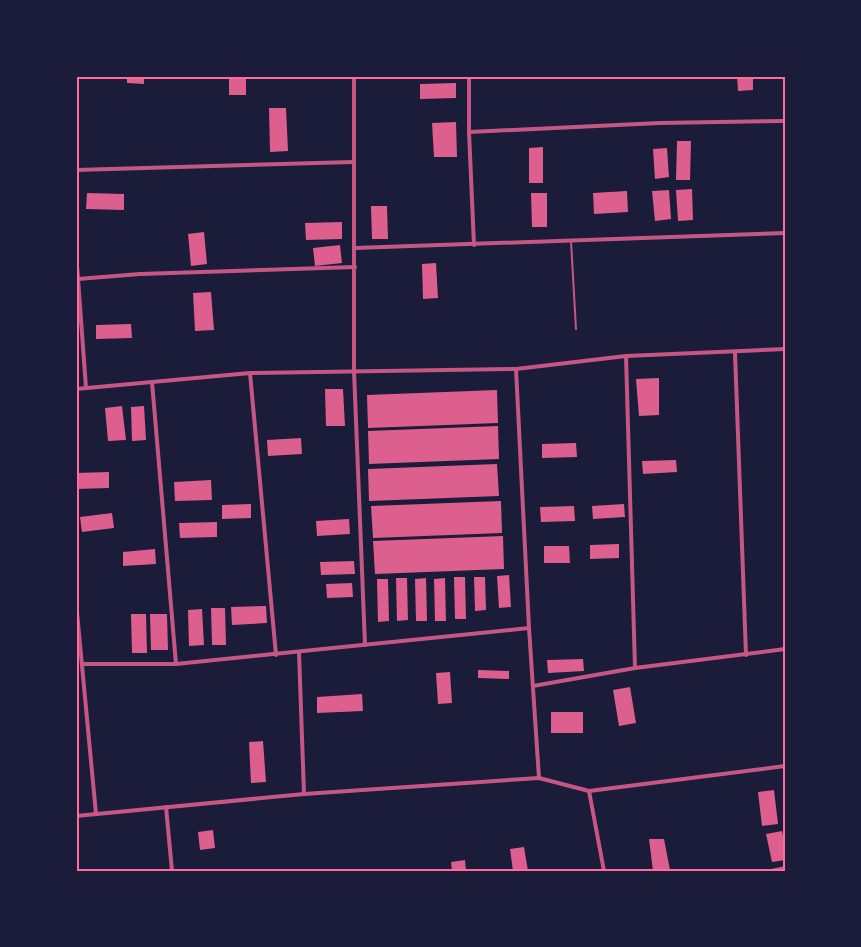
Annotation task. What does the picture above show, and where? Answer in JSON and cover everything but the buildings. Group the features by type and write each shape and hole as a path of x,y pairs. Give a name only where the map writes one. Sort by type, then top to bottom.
{"street":[{"path":"354,76 354,371 365,645"},
{"path":"469,76 469,132 474,245"},
{"path":"469,132 659,123 785,121"},
{"path":"76,170 353,162"},
{"path":"355,248 785,233"},
{"path":"76,254 86,388"},
{"path":"78,279 140,274 355,267"},
{"path":"76,389 250,373 516,369 626,356 785,349"},
{"path":"735,352 746,655"},
{"path":"626,356 635,668"},
{"path":"516,369 529,628 539,778"},
{"path":"250,373 276,655"},
{"path":"152,382 176,664"},
{"path":"76,602 96,814"},
{"path":"83,664 176,664 529,628"},
{"path":"533,686 635,668 785,649"},
{"path":"299,652 304,794"},
{"path":"76,816 304,794 539,778 589,791 785,766"},
{"path":"589,791 604,871"},
{"path":"166,807 172,871"},
{"path":"772,871 785,868"}],"lane":[{"path":"571,241 576,329"}]}
